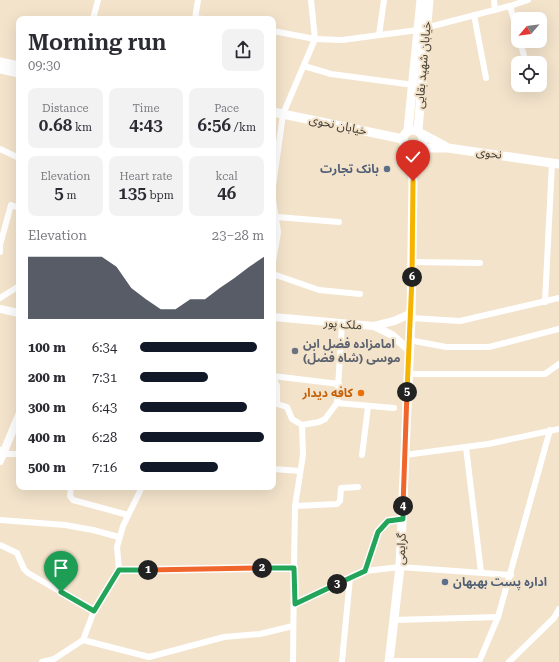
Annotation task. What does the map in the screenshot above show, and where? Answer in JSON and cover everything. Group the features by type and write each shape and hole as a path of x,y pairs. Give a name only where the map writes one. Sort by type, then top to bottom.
{"main road":[{"name":"خیابان شهید بقایی","path":"416,132 421,0"},
{"name":"خیابان شهید بقایی","path":"416,132 414,85 421,29 428,0"},
{"path":"0,62 16,65"},
{"path":"0,69 16,72"},
{"name":"خیابان نحوی","path":"276,113 402,139"},
{"path":"408,148 402,139 416,132"},
{"path":"416,132 448,148"},
{"path":"413,181 418,148 423,142 416,132"},
{"name":"نحوی","path":"408,148 448,148 555,164"},
{"name":"گرایمی","path":"389,662 400,567 403,519 412,262 413,181 408,148"}],"street":[{"path":"94,16 98,0"},
{"path":"195,16 198,0"},
{"path":"276,164 283,114 315,39 311,0"},
{"path":"379,35 384,0"},
{"path":"494,0 495,10"},
{"path":"276,32 315,39 342,40 421,29 474,16 528,0"},
{"path":"510,6 512,12"},
{"path":"474,16 486,78"},
{"path":"304,66 331,74 414,85"},
{"path":"0,149 16,157"},
{"path":"545,302 555,164"},
{"path":"0,252 0,245 12,205 16,207"},
{"path":"276,213 278,232 276,244"},
{"path":"277,217 339,222"},
{"path":"412,262 480,263"},
{"path":"276,275 319,290 360,294"},
{"path":"0,298 16,288"},
{"path":"410,316 460,321 559,298"},
{"path":"0,308 16,312"},
{"name":"ملک پور","path":"276,317 374,326 410,316"},
{"path":"276,386 277,404 286,407 292,419 302,425 319,422 325,419 337,403 342,324"},
{"path":"374,326 409,345 446,347 489,347 559,329"},
{"path":"408,374 545,374 559,364"},
{"path":"276,376 339,384"},
{"path":"337,403 368,407 394,408"},
{"path":"362,455 368,407"},
{"path":"16,422 1,455 16,454"},
{"path":"293,662 293,626 295,604 295,506 303,456 302,425"},
{"path":"405,455 514,439 559,429"},
{"path":"389,662 479,661 498,617 550,430"},
{"path":"466,447 481,572"},
{"path":"276,469 300,471"},
{"path":"295,506 337,504 340,501 341,488 358,487"},
{"path":"71,490 70,496 74,500 128,515"},
{"path":"42,662 54,659 83,640 94,611 119,570 116,547 128,515 140,490"},
{"path":"365,571 378,532 388,521 403,519"},
{"path":"0,520 65,525 119,537"},
{"path":"0,545 17,553 24,569 28,573 94,611"},
{"path":"295,604 365,571 400,567 511,574"},
{"path":"119,570 294,568"},
{"path":"342,661 350,578"},
{"path":"508,662 554,618 559,609"},
{"path":"394,620 498,617"},
{"path":"83,640 148,660 218,639 260,634 293,626"}],"place":[{"name":"بانک تجارت","path":"387,169"},
{"name":"امامزاده فضل ابن موسی (شاه فضل)","path":"295,351"},
{"name":"کافه دیدار","path":"361,393"},
{"name":"اداره پست بهبهان","path":"445,582"}],"route":[{"path":"61,592 94,611 119,570 294,568 295,604 365,571 378,532 388,521 403,519 412,262 413,181"}]}
